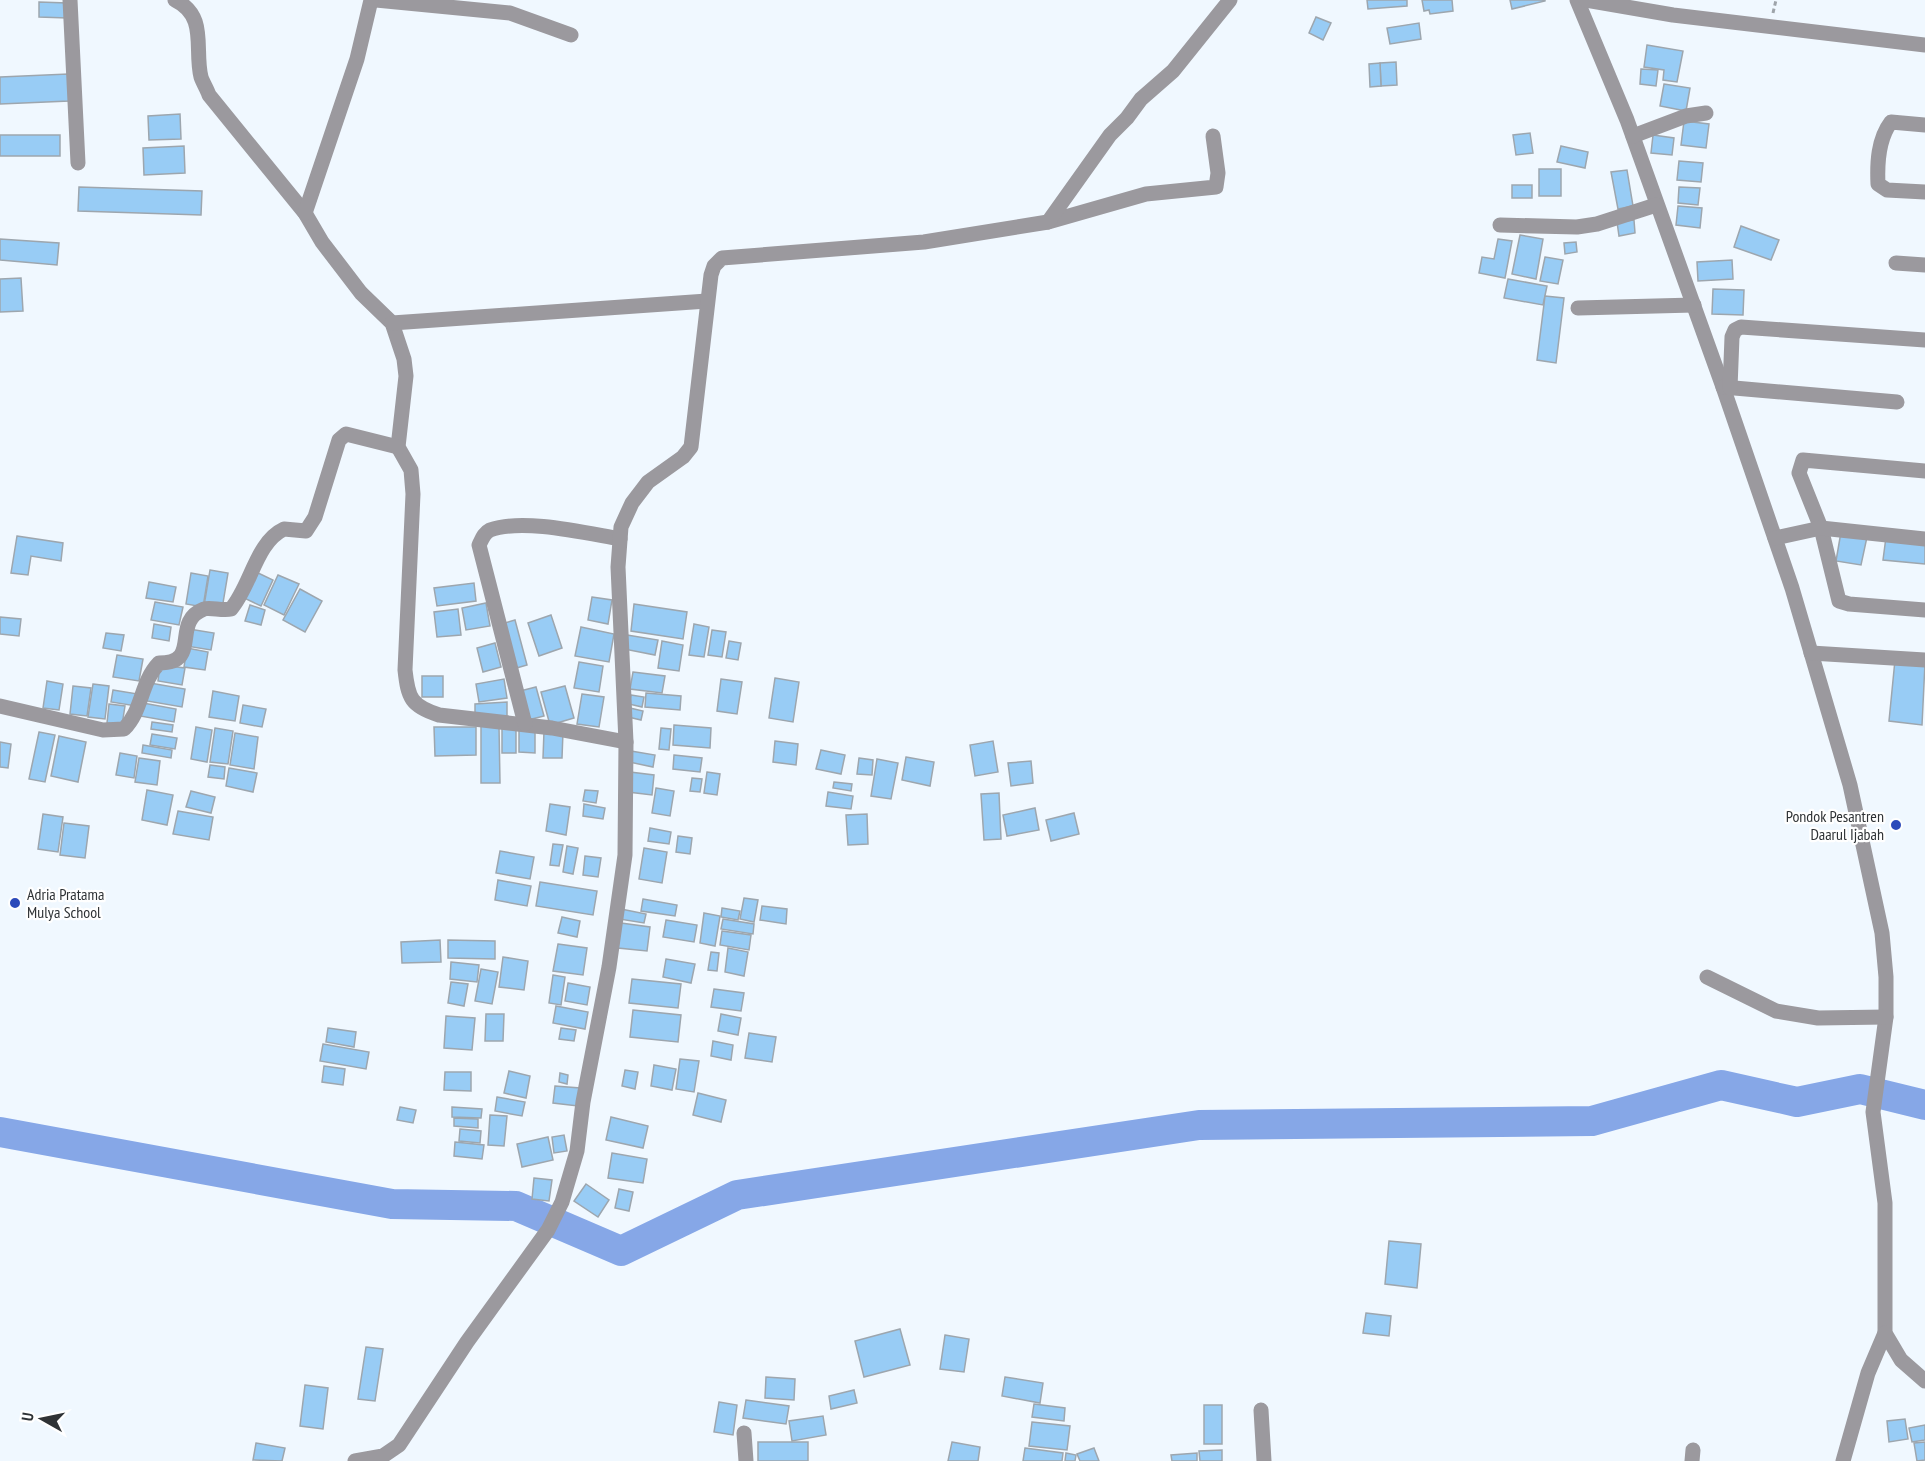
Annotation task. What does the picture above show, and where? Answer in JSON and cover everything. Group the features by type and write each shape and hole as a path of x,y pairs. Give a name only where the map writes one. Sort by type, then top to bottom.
{"street":[{"path":"70,0 78,163"},
{"path":"305,213 357,59 374,0 510,13 571,35"},
{"path":"1048,222 1110,135 1141,99 1173,71 1230,0"},
{"path":"1577,0 1633,136 1656,205 1727,388 1811,653 1850,785 1882,933 1886,977 1886,1017 1873,1112 1885,1203 1885,1332 1868,1373 1843,1461"},
{"path":"1586,0 1673,15 1925,45"},
{"path":"180,1 196,20 201,76 209,95 305,213 361,293 392,323 404,360 406,376 398,447 411,470 413,494 405,670 408,692 423,710 439,715 525,724 626,742"},
{"path":"1633,136 1670,121 1706,114"},
{"path":"1925,125 1891,122 1884,132 1877,171 1878,184 1887,190 1925,192"},
{"path":"355,1461 383,1456 399,1445 467,1342 548,1230 562,1202 577,1151 583,1102 609,967 625,855 626,742 618,567 621,527 637,496 648,482 683,457 691,447 707,301 714,266 722,258 924,242 1048,222 1146,194 1216,187 1218,173 1212,136"},
{"path":"1500,225 1577,227 1597,224 1656,205"},
{"path":"1896,263 1925,265"},
{"path":"392,323 707,301"},
{"path":"1578,308 1694,305"},
{"path":"1727,388 1732,337 1735,330 1741,327 1925,340"},
{"path":"1727,388 1897,402"},
{"path":"0,706 103,730 124,729 135,718 149,674 159,663 179,660 184,652 186,630 191,619 206,608 231,609 240,599 268,541 284,529 306,531 315,517 339,440 346,434 398,447"},
{"path":"1925,471 1803,460 1799,474 1821,528 1839,601 1850,604 1925,610"},
{"path":"525,724 479,545 484,535 490,530 528,524 620,539"},
{"path":"1775,538 1821,528 1925,539"},
{"path":"1811,653 1925,660"},
{"path":"1707,977 1776,1011 1818,1018 1886,1017"},
{"path":"1885,1332 1901,1360 1925,1381"},
{"path":"1261,1410 1264,1461"},
{"path":"744,1433 746,1461"}],"building":[{"path":"1367,0 1407,0 1407,6 1368,9"},
{"path":"1422,0 1452,0 1453,11 1430,14 1429,10 1424,11"},
{"path":"1510,0 1545,0 1545,1 1512,9"},
{"path":"39,2 67,3 67,18 39,17"},
{"path":"1316,17 1331,23 1323,40 1309,33"},
{"path":"1419,23 1421,39 1390,44 1387,28"},
{"path":"1647,45 1683,51 1677,82 1663,80 1664,70 1644,67"},
{"path":"1396,62 1397,85 1381,86 1380,63"},
{"path":"1380,63 1381,86 1370,87 1369,64"},
{"path":"1641,69 1658,70 1656,86 1640,84"},
{"path":"68,74 69,101 0,104 0,77"},
{"path":"1664,84 1690,88 1686,111 1660,106"},
{"path":"180,114 181,139 149,140 148,116"},
{"path":"1684,121 1709,124 1706,148 1681,145"},
{"path":"1530,133 1533,153 1516,155 1513,135"},
{"path":"0,135 60,135 60,156 0,156"},
{"path":"1653,135 1674,138 1672,155 1651,153"},
{"path":"184,146 185,173 144,175 143,148"},
{"path":"1561,146 1588,152 1585,168 1557,162"},
{"path":"1679,161 1703,163 1701,182 1677,180"},
{"path":"1539,169 1561,169 1561,196 1539,196"},
{"path":"1627,170 1633,206 1618,209 1611,172"},
{"path":"1512,185 1532,185 1532,198 1512,198"},
{"path":"79,187 202,191 201,215 78,211"},
{"path":"1679,187 1700,188 1698,205 1678,203"},
{"path":"1678,206 1702,208 1700,228 1676,225"},
{"path":"1634,220 1635,233 1619,236 1617,222"},
{"path":"1741,226 1779,240 1771,260 1734,247"},
{"path":"1520,235 1543,239 1536,279 1512,274"},
{"path":"0,239 59,243 57,265 0,260"},
{"path":"1498,239 1512,241 1505,278 1479,273 1482,257 1494,259"},
{"path":"1576,242 1577,252 1565,254 1564,243"},
{"path":"1545,257 1563,260 1558,284 1540,281"},
{"path":"1732,260 1733,279 1698,281 1697,262"},
{"path":"21,278 23,311 0,312 0,279"},
{"path":"1508,279 1547,286 1543,305 1504,298"},
{"path":"1713,289 1744,290 1743,315 1712,314"},
{"path":"1545,296 1564,298 1556,363 1537,360"},
{"path":"1841,532 1867,537 1861,565 1836,561"},
{"path":"17,536 63,543 61,561 31,556 28,575 11,573"},
{"path":"1886,537 1925,541 1925,564 1883,560"},
{"path":"210,570 228,573 222,609 204,606"},
{"path":"256,572 273,580 261,606 244,598"},
{"path":"191,573 208,576 203,607 186,604"},
{"path":"278,575 299,584 284,615 264,605"},
{"path":"149,582 176,587 173,602 146,598"},
{"path":"474,583 476,601 437,606 434,588"},
{"path":"300,589 322,601 305,632 283,620"},
{"path":"592,597 612,600 608,624 588,620"},
{"path":"155,602 183,607 179,625 151,620"},
{"path":"486,603 490,626 466,630 462,608"},
{"path":"634,604 687,612 683,639 631,631"},
{"path":"250,605 265,610 261,625 245,621"},
{"path":"458,609 461,635 437,637 434,612"},
{"path":"551,615 562,648 539,656 528,623"},
{"path":"0,617 21,619 19,636 0,634"},
{"path":"515,620 527,665 513,669 501,624"},
{"path":"154,624 171,627 169,641 152,638"},
{"path":"694,624 709,627 704,657 689,655"},
{"path":"581,627 614,634 609,662 575,656"},
{"path":"189,629 214,633 211,650 186,646"},
{"path":"712,630 726,632 722,657 708,655"},
{"path":"106,633 124,635 121,651 103,648"},
{"path":"627,635 658,640 655,655 624,649"},
{"path":"662,641 683,645 679,671 658,668"},
{"path":"729,641 741,643 738,660 726,658"},
{"path":"495,643 501,667 483,672 477,648"},
{"path":"187,648 208,652 205,670 184,667"},
{"path":"117,655 143,659 139,681 113,677"},
{"path":"1895,660 1925,663 1922,725 1889,721"},
{"path":"579,662 603,666 599,692 574,688"},
{"path":"160,665 185,668 182,685 158,681"},
{"path":"633,672 665,676 662,693 630,689"},
{"path":"422,676 443,676 443,697 422,697"},
{"path":"775,678 799,682 793,722 769,718"},
{"path":"504,679 507,698 479,702 476,684"},
{"path":"721,679 742,682 737,714 717,711"},
{"path":"47,681 63,684 59,710 43,708"},
{"path":"150,683 185,689 182,707 147,701"},
{"path":"93,684 109,686 105,719 88,717"},
{"path":"73,686 91,688 87,716 70,714"},
{"path":"565,686 574,718 550,725 541,692"},
{"path":"536,687 544,716 528,720 520,691"},
{"path":"113,690 138,694 136,706 111,702"},
{"path":"213,691 239,696 235,721 209,717"},
{"path":"646,693 681,696 680,710 645,707"},
{"path":"582,694 604,697 599,727 577,724"},
{"path":"631,695 644,697 642,707 629,704"},
{"path":"507,702 507,716 475,717 475,704"},
{"path":"143,703 176,709 174,722 140,716"},
{"path":"109,704 125,706 122,725 107,723"},
{"path":"243,705 266,709 262,727 240,723"},
{"path":"630,708 643,711 641,720 628,717"},
{"path":"152,722 173,725 172,732 151,729"},
{"path":"674,725 711,728 710,748 673,745"},
{"path":"481,726 499,726 500,783 481,783"},
{"path":"196,727 212,730 207,762 191,759"},
{"path":"434,727 476,727 476,755 435,756"},
{"path":"502,727 516,727 516,753 502,753"},
{"path":"215,728 233,731 228,764 210,762"},
{"path":"661,728 671,729 669,750 659,749"},
{"path":"519,729 535,729 535,753 519,752"},
{"path":"544,731 563,732 562,758 543,758"},
{"path":"39,732 55,735 45,782 29,779"},
{"path":"235,733 258,737 254,769 230,765"},
{"path":"152,734 177,738 175,749 150,745"},
{"path":"59,736 86,742 78,782 51,776"},
{"path":"775,741 798,744 796,765 773,762"},
{"path":"993,741 998,772 975,776 970,745"},
{"path":"0,742 11,744 8,768 0,767"},
{"path":"143,745 172,750 171,758 142,753"},
{"path":"821,750 845,755 841,774 816,769"},
{"path":"631,751 655,755 653,767 629,762"},
{"path":"120,753 137,756 134,778 116,775"},
{"path":"674,755 702,758 700,772 673,769"},
{"path":"906,757 934,762 930,786 902,780"},
{"path":"139,758 160,761 157,785 135,782"},
{"path":"859,758 873,760 872,775 857,774"},
{"path":"877,759 898,763 891,799 871,796"},
{"path":"1031,761 1033,783 1011,786 1008,763"},
{"path":"210,765 225,767 224,779 208,777"},
{"path":"229,768 257,773 253,792 226,786"},
{"path":"630,772 654,775 652,795 628,792"},
{"path":"707,772 720,774 717,795 704,793"},
{"path":"692,778 702,779 700,792 690,791"},
{"path":"834,782 852,784 851,791 833,788"},
{"path":"656,788 674,791 670,816 652,813"},
{"path":"147,790 173,795 167,825 142,820"},
{"path":"585,790 598,791 596,803 583,801"},
{"path":"191,791 215,797 211,813 186,807"},
{"path":"828,792 853,796 851,809 826,806"},
{"path":"999,793 1001,839 984,840 981,794"},
{"path":"550,804 570,807 566,835 546,831"},
{"path":"584,804 605,808 603,819 583,816"},
{"path":"1035,808 1039,830 1007,836 1003,815"},
{"path":"178,811 213,817 209,840 173,834"},
{"path":"1074,813 1079,834 1051,841 1046,820"},
{"path":"43,814 63,817 58,852 38,849"},
{"path":"867,814 868,844 848,845 846,815"},
{"path":"64,823 89,826 85,858 60,855"},
{"path":"650,828 671,832 669,844 648,841"},
{"path":"678,836 692,838 690,854 676,852"},
{"path":"553,844 563,845 559,866 550,865"},
{"path":"567,846 578,848 573,874 563,872"},
{"path":"644,848 667,852 662,883 639,879"},
{"path":"500,851 534,857 530,879 496,873"},
{"path":"585,856 601,858 598,877 583,875"},
{"path":"498,880 531,886 527,906 495,900"},
{"path":"540,882 597,891 593,915 536,906"},
{"path":"744,898 758,900 754,922 740,919"},
{"path":"643,899 677,905 675,916 641,911"},
{"path":"762,906 787,909 786,924 760,920"},
{"path":"722,908 740,911 738,920 721,917"},
{"path":"621,909 646,914 644,923 619,919"},
{"path":"704,913 720,916 715,946 700,943"},
{"path":"562,917 580,921 577,937 558,933"},
{"path":"723,919 754,924 753,934 721,929"},
{"path":"666,920 697,925 694,942 663,937"},
{"path":"621,923 650,927 647,951 618,948"},
{"path":"722,931 751,935 749,950 720,945"},
{"path":"440,940 441,962 402,963 401,942"},
{"path":"448,940 495,941 495,959 448,958"},
{"path":"558,944 587,948 583,975 553,971"},
{"path":"728,948 748,952 744,976 725,972"},
{"path":"711,952 719,953 717,971 708,970"},
{"path":"503,957 528,961 524,990 499,987"},
{"path":"666,959 695,964 691,983 663,977"},
{"path":"451,962 479,965 477,982 450,979"},
{"path":"481,969 498,972 492,1004 475,1001"},
{"path":"553,975 565,977 561,1005 549,1003"},
{"path":"632,979 681,984 678,1008 629,1003"},
{"path":"451,982 468,984 464,1006 448,1003"},
{"path":"568,983 590,987 587,1005 565,1001"},
{"path":"714,989 744,993 741,1011 711,1007"},
{"path":"556,1006 588,1012 585,1029 553,1023"},
{"path":"633,1010 681,1015 678,1042 630,1037"},
{"path":"486,1014 504,1014 503,1041 485,1041"},
{"path":"721,1014 741,1018 738,1035 718,1031"},
{"path":"446,1016 475,1018 472,1050 444,1048"},
{"path":"328,1028 356,1032 354,1047 326,1042"},
{"path":"561,1028 576,1030 574,1041 559,1039"},
{"path":"749,1033 776,1037 772,1062 745,1058"},
{"path":"713,1041 733,1045 731,1060 711,1056"},
{"path":"323,1044 369,1052 366,1069 320,1061"},
{"path":"680,1059 699,1061 694,1092 676,1089"},
{"path":"654,1065 676,1069 672,1090 651,1086"},
{"path":"324,1066 345,1069 343,1085 322,1082"},
{"path":"625,1070 638,1072 635,1089 622,1086"},
{"path":"509,1071 530,1076 526,1098 504,1093"},
{"path":"445,1072 471,1072 471,1091 444,1090"},
{"path":"560,1073 568,1075 567,1084 559,1082"},
{"path":"555,1086 580,1088 578,1106 553,1103"},
{"path":"698,1093 726,1100 721,1122 693,1115"},
{"path":"497,1097 525,1102 522,1116 495,1111"},
{"path":"400,1107 416,1110 413,1123 397,1120"},
{"path":"452,1107 482,1109 481,1118 452,1117"},
{"path":"490,1115 507,1116 504,1146 488,1145"},
{"path":"611,1117 648,1126 643,1148 606,1140"},
{"path":"454,1118 478,1119 478,1128 454,1126"},
{"path":"460,1129 481,1131 480,1143 459,1141"},
{"path":"564,1135 567,1151 554,1153 552,1137"},
{"path":"548,1137 553,1160 522,1167 517,1144"},
{"path":"455,1142 484,1145 482,1159 454,1156"},
{"path":"612,1153 647,1159 643,1183 608,1178"},
{"path":"534,1178 552,1180 549,1201 532,1199"},
{"path":"586,1184 609,1200 598,1217 574,1201"},
{"path":"619,1189 633,1192 629,1211 615,1208"},
{"path":"1389,1241 1421,1244 1417,1288 1385,1284"},
{"path":"1366,1313 1391,1316 1389,1336 1363,1333"},
{"path":"900,1329 910,1365 864,1377 855,1341"},
{"path":"945,1335 969,1339 964,1372 940,1369"},
{"path":"366,1347 383,1349 375,1401 358,1399"},
{"path":"766,1377 795,1379 794,1400 765,1398"},
{"path":"1005,1377 1043,1383 1040,1403 1002,1396"},
{"path":"305,1385 328,1388 323,1429 300,1426"},
{"path":"854,1390 857,1403 831,1409 829,1396"},
{"path":"746,1400 789,1406 786,1424 743,1418"},
{"path":"719,1402 737,1405 733,1435 714,1432"},
{"path":"1034,1404 1065,1408 1064,1421 1032,1417"},
{"path":"1204,1405 1222,1405 1222,1444 1204,1444"},
{"path":"823,1416 826,1435 792,1441 789,1421"},
{"path":"1905,1419 1908,1439 1889,1442 1887,1421"},
{"path":"1032,1422 1070,1426 1067,1450 1029,1446"},
{"path":"1925,1425 1925,1440 1912,1442 1909,1428"},
{"path":"758,1442 808,1442 808,1461 758,1461"},
{"path":"952,1442 980,1447 978,1461 948,1461"},
{"path":"1925,1442 1925,1460 1917,1461 1914,1443"},
{"path":"256,1443 285,1448 282,1461 253,1460"},
{"path":"1025,1448 1063,1453 1062,1461 1023,1461"},
{"path":"1094,1448 1099,1461 1080,1461 1077,1454"},
{"path":"1222,1450 1222,1461 1200,1461 1199,1451"},
{"path":"1066,1453 1076,1455 1075,1461 1065,1461"},
{"path":"1197,1453 1197,1461 1172,1461 1171,1455"}],"waterway":[{"path":"0,1132 392,1204 516,1206 621,1251 737,1195 1199,1125 1592,1121 1721,1085 1797,1102 1860,1089 1925,1105"}],"place":[{"name":"Pondok Pesantren Daarul Ijabah","path":"1896,825"},
{"name":"Adria Pratama Mulya School","path":"15,903"}]}
